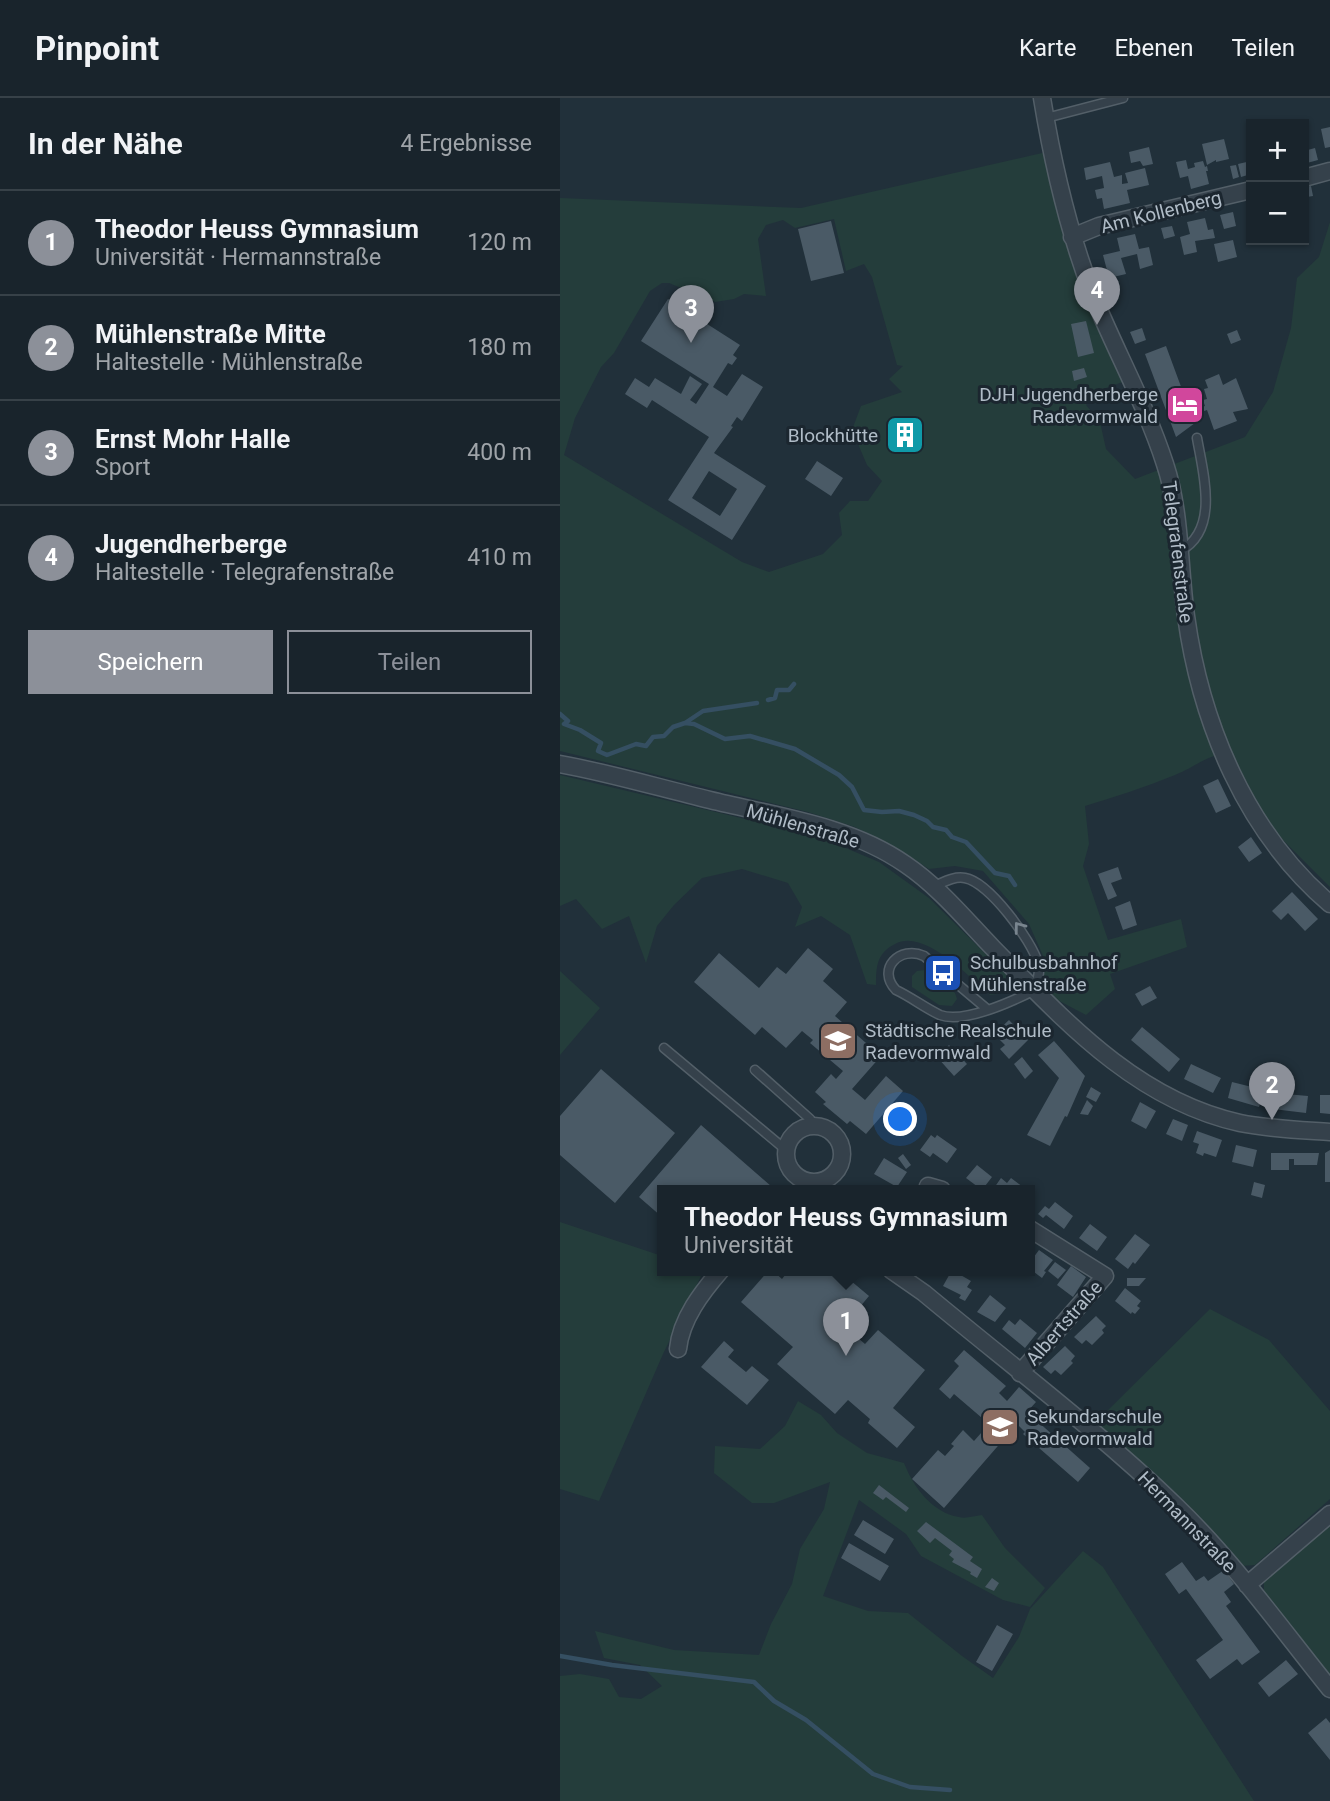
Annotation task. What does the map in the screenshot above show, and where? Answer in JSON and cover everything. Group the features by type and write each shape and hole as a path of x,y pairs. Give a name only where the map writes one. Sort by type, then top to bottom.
{"street":[{"name":"Telegrafenstraße","path":"1042,98 1051,153 1072,237 1109,334 1166,465 1180,551 1186,619 1195,666 1211,720 1248,804 1284,857 1330,904"},
{"path":"1309,176 1330,171"},
{"name":"Am Kollenberg","path":"1072,237 1099,226 1246,191"},
{"name":"Mühlenstraße","path":"560,764 835,831 904,863 934,886 1035,990 1120,1068 1175,1099 1238,1122 1275,1129 1330,1132"},
{"path":"807,1185 793,1172 786,1150 797,1132 814,1126 828,1130 835,1136 842,1155 839,1166 832,1175 811,1185"},
{"name":"Albertstraße","path":"1020,1373 1105,1276 1035,1231"},
{"path":"678,1349 679,1333 691,1311 717,1276"},
{"name":"Hermannstraße","path":"900,1276 924,1293 1153,1485 1209,1541 1330,1689"},
{"path":"1247,1585 1330,1514"}],"lane":[{"path":"1046,118 1123,98"},
{"path":"1180,551 1194,541 1205,516 1205,482 1196,438"},
{"path":"934,886 952,879 967,878 1004,909 1025,934 1039,966 1035,990 987,1009 953,1018 940,1015 896,990 891,984 888,971 892,963 901,955 914,951 924,956 987,1009"},
{"path":"664,1048 786,1150"},
{"path":"755,1070 810,1119 814,1126"}],"green space":[{"path":"1051,151 1128,380 1095,392 1086,405 1100,422 1106,449 1135,479 1245,437 1273,392 1291,328 1297,278 1319,257 1330,222 1330,887 1277,834 1250,792 1230,752 1207,759 1153,784 1085,806 1089,844 1083,866 1108,940 1181,919 1187,947 1110,974 1115,989 1086,1015 1048,995 1043,982 1044,958 1029,924 983,871 955,866 929,869 900,850 855,827 808,812 560,751 560,198 801,208","holes":["834,219 846,271 864,264 872,277 897,365 903,366 889,379 902,392 861,406 852,430 867,465 882,481 868,501 850,501 839,513 842,535 823,554 769,572 742,562 564,455 575,418 601,367 614,353 650,291 662,283 669,283 715,302 734,299 744,294 766,296 758,239 766,225 783,220 795,228"]},
{"path":"560,775 817,836 879,862 929,898 1008,976 1009,987 1005,993 990,995 946,957 932,948 907,941 895,944 884,952 877,966 876,985 867,984 850,935 821,916 795,927 802,907 788,883 742,869 702,878 674,905 657,926 646,963 629,916 602,929 576,899 560,906"},
{"path":"925,970 955,993 957,999 952,1006 939,1005 912,987 912,976 917,971"},
{"path":"560,971 600,1008 560,1055"},
{"path":"560,1222 657,1254 657,1276 701,1276 663,1354 599,1501 560,1489"},
{"path":"1210,1309 1269,1340 1330,1411 1330,1499 1255,1565 1241,1566 1185,1502 1095,1423"},
{"path":"798,1401 821,1415 837,1433 867,1453 904,1463 918,1489 940,1510 961,1518 982,1515 1005,1548 1045,1588 1030,1607 1003,1600 921,1556 906,1534 859,1500 823,1596 868,1611 908,1613 993,1678 1019,1637 1030,1609 1083,1551 1103,1567 1254,1801 560,1801 560,1676 580,1674 609,1679 619,1697 641,1699 662,1686 640,1665 604,1658 595,1631 674,1650 759,1655 771,1624 792,1584 800,1549 824,1509 830,1482 774,1503 752,1503 714,1473 715,1446 760,1449 785,1426"},
{"path":"1330,1522 1330,1677 1264,1595 1264,1579"}],"building":[{"path":"1330,127 1330,147 1325,148 1321,129"},
{"path":"1224,139 1229,159 1216,160 1207,165 1202,144"},
{"path":"1149,147 1153,164 1143,166 1140,161 1131,163 1129,152"},
{"path":"1315,148 1318,160 1309,162 1309,150"},
{"path":"1186,160 1188,169 1195,167 1194,163 1203,161 1205,167 1207,166 1209,184 1191,189 1188,176 1180,178 1176,162"},
{"path":"1110,162 1114,177 1122,175 1122,184 1128,183 1125,173 1145,168 1149,185 1127,190 1130,203 1104,209 1102,198 1097,199 1095,190 1104,188 1102,176 1086,180 1084,168"},
{"path":"1246,162 1246,176 1241,177 1238,164"},
{"path":"1236,165 1239,177 1233,179 1230,166"},
{"path":"1311,186 1313,196 1309,197"},
{"path":"1233,212 1236,226 1224,229 1220,215"},
{"path":"1205,218 1208,230 1213,229 1215,238 1195,241 1197,252 1184,255 1180,237 1190,234 1187,222"},
{"path":"831,221 844,273 811,281 798,229"},
{"path":"1172,226 1175,236 1164,239 1161,228"},
{"path":"1135,234 1139,249 1149,247 1153,265 1140,269 1137,254 1121,258 1126,274 1109,278 1103,255 1120,251 1117,238"},
{"path":"1233,240 1237,257 1218,262 1214,244"},
{"path":"668,299 740,345 733,355 737,358 732,365 728,363 713,387 727,396 742,374 763,387 742,421 737,417 714,453 766,486 732,540 668,500 709,437 652,400 647,408 625,394 635,378 649,387 655,378 681,394 690,376 702,384 690,400 696,404 709,384 641,341","holes":["709,471 737,489 720,516 692,498"]},
{"path":"1086,321 1094,353 1078,357 1071,324"},
{"path":"1142,328 1146,340 1135,344 1130,332"},
{"path":"1237,330 1241,340 1231,344 1227,334"},
{"path":"1166,346 1190,411 1205,406 1203,400 1207,399 1204,389 1208,388 1205,380 1219,374 1223,385 1236,378 1248,409 1233,412 1237,421 1214,430 1207,410 1192,415 1195,423 1176,437 1145,354"},
{"path":"1084,368 1087,377 1074,381 1072,371"},
{"name":"Blockhütte","path":"921,424 923,444 888,446 887,426"},
{"path":"817,461 843,478 831,496 805,479"},
{"path":"1218,779 1231,806 1216,813 1203,786"},
{"path":"1251,837 1262,853 1249,862 1238,847"},
{"path":"1118,867 1122,879 1111,883 1117,896 1108,900 1098,874"},
{"path":"1292,892 1318,919 1305,931 1288,913 1281,920 1272,911"},
{"path":"1130,901 1137,925 1123,930 1115,907"},
{"name":"Städtische Realschule Radevormwald","path":"808,948 833,969 823,981 847,1002 835,1016 881,1056 852,1089 865,1100 886,1076 903,1091 866,1134 850,1121 847,1124 823,1104 826,1102 815,1092 831,1074 836,1079 843,1071 810,1043 813,1040 802,1031 786,1048 762,1027 755,1035 694,982 719,953 759,988 777,967 786,974"},
{"path":"1150,986 1157,998 1142,1006 1135,994"},
{"path":"1009,1020 1028,1040 1009,1059 1000,1049 1005,1045 994,1034"},
{"path":"1142,1027 1180,1059 1169,1072 1131,1040"},
{"path":"1054,1041 1085,1076 1067,1117 1065,1116 1050,1146 1027,1135 1059,1078 1038,1055"},
{"path":"949,1045 967,1064 954,1076 937,1057"},
{"path":"1022,1057 1033,1071 1025,1079 1014,1064"},
{"path":"1191,1064 1221,1078 1213,1093 1184,1079"},
{"path":"601,1069 675,1133 615,1203 560,1155 560,1116"},
{"path":"1232,1082 1264,1090 1259,1107 1228,1098"},
{"path":"1091,1087 1101,1093 1096,1102 1086,1097"},
{"path":"1275,1093 1308,1096 1306,1113 1273,1109"},
{"path":"1320,1095 1330,1095 1330,1114 1320,1113"},
{"path":"1087,1100 1093,1106 1088,1115 1080,1114"},
{"path":"1140,1102 1156,1111 1146,1129 1131,1121"},
{"path":"1173,1119 1188,1125 1182,1141 1166,1134"},
{"path":"701,1125 770,1185 657,1185 657,1213 639,1197"},
{"path":"1197,1131 1222,1140 1216,1157 1196,1153 1199,1144 1193,1142"},
{"path":"931,1135 935,1138 937,1135 957,1149 947,1163 933,1153 930,1157 920,1150"},
{"path":"1236,1145 1257,1150 1253,1167 1232,1162"},
{"path":"1330,1150 1330,1182 1325,1182 1325,1153"},
{"path":"1271,1153 1319,1153 1317,1165 1294,1165 1294,1159 1289,1159 1289,1170 1271,1170"},
{"path":"903,1154 911,1165 906,1169 898,1158"},
{"path":"884,1158 907,1172 898,1185 874,1174"},
{"path":"977,1165 992,1177 986,1185 975,1185 966,1178"},
{"path":"1001,1178 1007,1183 1011,1178 1020,1185 996,1185"},
{"path":"1254,1182 1265,1185 1262,1198 1251,1195"},
{"path":"1055,1202 1073,1216 1064,1229 1046,1215 1043,1218 1038,1214 1045,1206 1049,1209"},
{"path":"1090,1224 1107,1237 1097,1251 1079,1238"},
{"path":"1135,1234 1150,1245 1128,1269 1115,1259"},
{"path":"1039,1250 1053,1260 1042,1278 1035,1273 1035,1255"},
{"path":"1055,1262 1066,1270 1058,1279 1048,1271"},
{"path":"1071,1266 1086,1277 1073,1297 1057,1285"},
{"path":"764,1276 779,1276 782,1279 784,1276 845,1276 869,1296 844,1326 865,1344 878,1330 925,1370 893,1408 915,1427 897,1448 868,1423 870,1419 848,1400 835,1414 777,1364 793,1347 741,1302"},
{"path":"949,1276 962,1276 971,1281 967,1287 972,1290 965,1301 959,1298 961,1295 943,1286"},
{"path":"1127,1278 1146,1278 1139,1286 1127,1286"},
{"path":"1125,1288 1141,1301 1135,1314 1131,1314 1115,1301"},
{"path":"990,1295 1006,1308 995,1322 977,1312"},
{"path":"1096,1316 1106,1326 1102,1330 1104,1333 1092,1345 1086,1340 1082,1344 1074,1337"},
{"path":"1020,1319 1037,1333 1025,1348 1002,1329 1009,1320 1015,1325"},
{"path":"724,1341 734,1350 728,1357 746,1372 752,1366 769,1380 747,1405 701,1367"},
{"path":"1065,1346 1075,1356 1071,1361 1073,1363 1061,1375 1055,1370 1051,1374 1043,1367"},
{"name":"Sekundarschule Radevormwald","path":"964,1350 1006,1386 999,1393 1007,1401 1019,1387 1036,1402 1027,1412 1090,1468 1078,1482 1023,1434 1025,1432 1017,1424 944,1508 912,1479 938,1450 945,1456 963,1430 974,1441 989,1424 954,1394 950,1399 939,1389 959,1366 954,1361"},
{"path":"879,1485 909,1508 906,1512 886,1497 883,1500 873,1493"},
{"path":"863,1520 894,1539 885,1554 854,1535"},
{"path":"926,1522 973,1557 970,1561 982,1569 977,1578 952,1562 954,1559 949,1555 952,1551 935,1538 930,1543 917,1531"},
{"path":"849,1543 889,1566 880,1581 841,1558"},
{"path":"1182,1562 1196,1581 1204,1576 1208,1581 1224,1570 1234,1584 1224,1592 1231,1602 1226,1606 1260,1652 1242,1665 1237,1659 1210,1679 1196,1660 1223,1640 1186,1589 1179,1594 1165,1574"},
{"path":"992,1578 999,1583 994,1591 985,1587"},
{"path":"997,1625 1013,1634 992,1671 976,1662"},
{"path":"1286,1660 1298,1674 1269,1697 1258,1683"},
{"path":"1326,1718 1330,1723 1330,1760 1308,1733"}],"waterway":[{"path":"768,700 775,698 777,690 789,690 794,684"},
{"path":"685,723 703,711 757,703"},
{"path":"560,714 568,721 564,724 601,743 598,751 607,755 636,744 646,746 653,737 664,736 673,727 685,723 694,724 725,739 750,736 795,749 839,775 852,787 864,810 899,811 946,830 952,837 966,842 995,873 1009,876 1015,885"},
{"path":"560,1656 754,1682 774,1701 806,1720 873,1774 910,1787 950,1790"}],"place":[{"name":"Jugendherberge","path":"1097,325"},
{"name":"Ernst Mohr Halle","path":"691,343"},
{"name":"DJH Jugendherberge Radevormwald","path":"1185,405"},
{"name":"Blockhütte","path":"905,435"},
{"name":"Schulbusbahnhof Mühlenstraße","path":"943,973"},
{"name":"Städtische Realschule Radevormwald","path":"838,1041"},
{"name":"Mühlenstraße Mitte","path":"1272,1120"},
{"name":"Theodor Heuss Gymnasium","path":"846,1356"},
{"name":"Sekundarschule Radevormwald","path":"1000,1427"}]}
